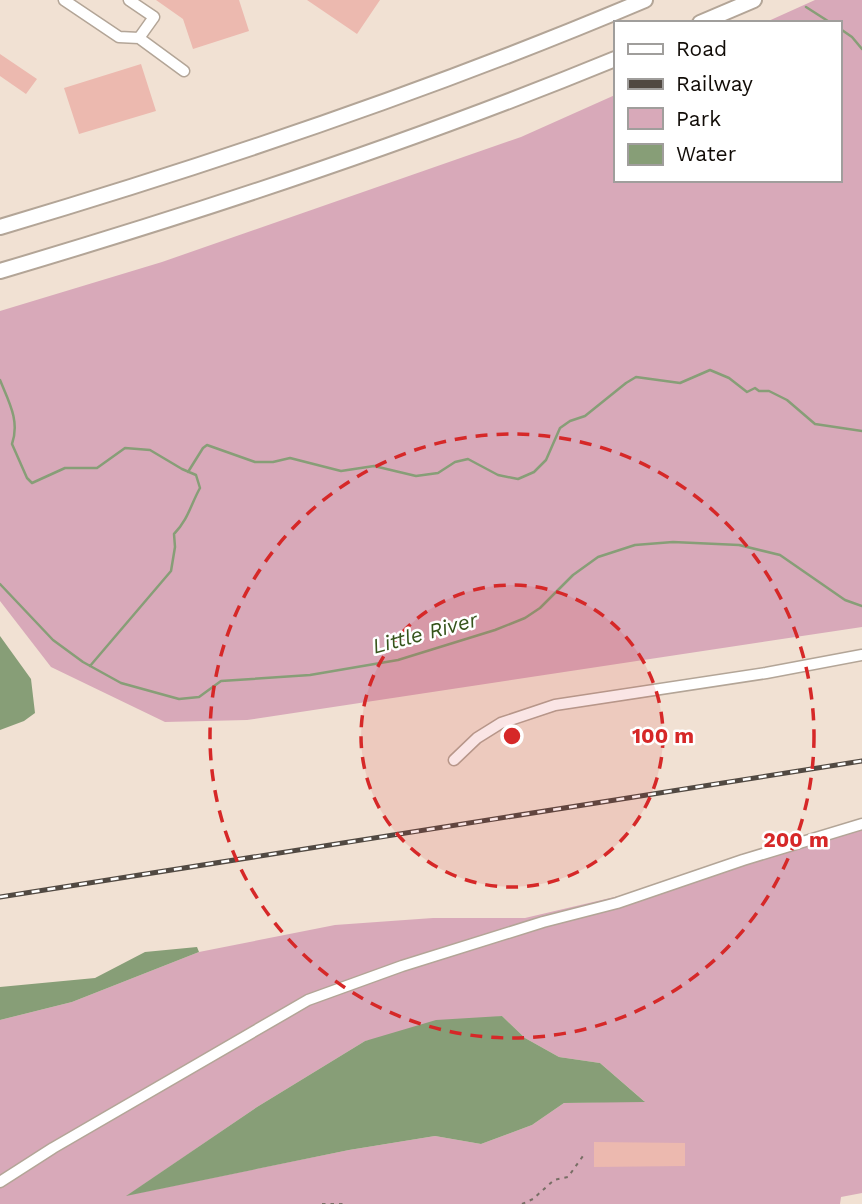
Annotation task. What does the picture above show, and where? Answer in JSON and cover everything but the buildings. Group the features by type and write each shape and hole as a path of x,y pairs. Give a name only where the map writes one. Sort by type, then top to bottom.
{"highway":[{"path":"0,227 181,172 322,125 477,68 645,0"},
{"path":"705,21 754,0"},
{"path":"0,271 301,178 614,59"}],"street":[{"path":"64,0 119,37 139,38 184,71"},
{"path":"129,0 154,17 139,38"},
{"path":"454,760 477,738 501,723 555,705 766,673 862,655"},
{"path":"0,1182 308,1000 402,966 543,922 617,903 743,860 862,824"}],"path":[{"path":"522,1204 533,1199 554,1180 568,1177 583,1156"},
{"path":"322,1204 345,1204"}],"green space":[{"path":"815,0 862,0 862,627 247,720 165,722 51,667 0,601 0,311 162,262 521,137 614,95 614,182 841,182 841,21 768,21"},
{"path":"862,827 862,1193 841,1197 840,1204 0,1204 0,1020 72,1002 199,952 335,925 433,918 525,918 623,895 745,858","holes":["502,1016 525,1038 559,1057 600,1063 644,1101 564,1103 532,1125 481,1144 435,1136 349,1150 128,1195 257,1107 365,1041"]}],"water":[{"path":"0,636 31,679 35,713 24,721 0,730"},
{"path":"197,947 199,952 72,1002 0,1020 0,987 95,978 145,952"},
{"path":"502,1016 525,1038 559,1057 600,1063 645,1102 564,1103 532,1125 481,1144 435,1136 349,1150 126,1196 257,1107 365,1041 436,1020"}],"waterway":[{"path":"806,7 828,21"},
{"path":"841,29 862,49"},
{"path":"188,472 207,445 255,462 290,458 341,471 374,466 416,476 438,473 455,462 468,459 498,475 518,479 534,472 546,460 560,428 585,416 636,377 680,383 710,370 729,378 747,392 755,388 769,391 787,400 815,424 862,431"},
{"path":"0,380 14,419 12,444 27,478 32,483 65,468 97,468 125,448 150,450 196,475 200,488 186,518 174,534 171,571 90,666"},
{"name":"Little River","path":"0,584 53,640 83,662 121,683 179,699 199,697 221,681 310,675 398,660 495,630 525,618 540,608 573,575 598,557 635,545 673,542 739,545 780,555 845,600 862,606"}],"railway":[{"path":"0,897 862,761"}]}
